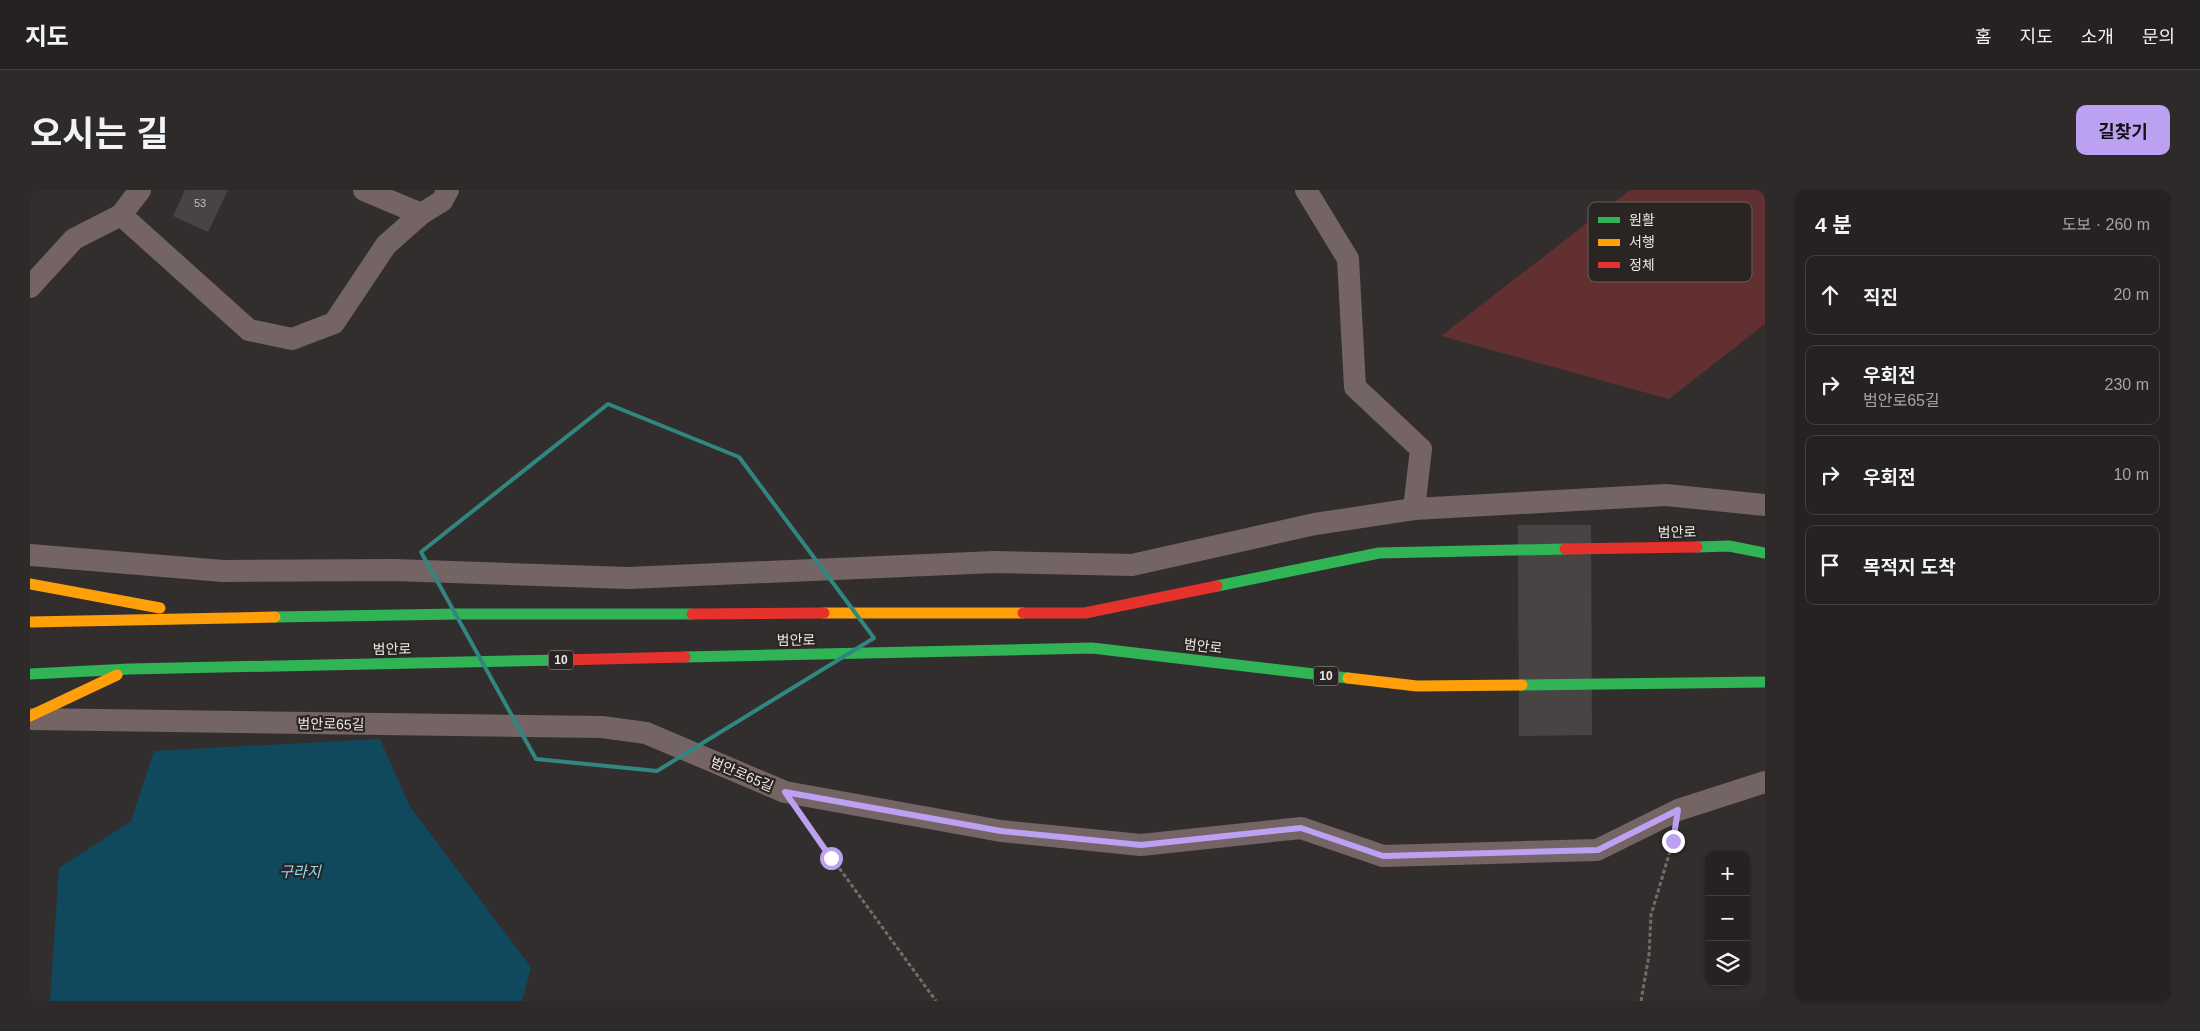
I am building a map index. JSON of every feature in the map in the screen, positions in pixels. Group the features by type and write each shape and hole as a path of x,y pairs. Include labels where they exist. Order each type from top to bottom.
{"highway":[{"name":"범안로","path":"30,622 459,614 1085,613 1379,554 1729,546 1765,553"},
{"path":"30,584 220,619"},
{"name":"범안로","path":"30,674 130,669 1092,648 1417,686 1765,682"},
{"path":"30,717 130,669"}],"street":[{"path":"30,287 74,240 121,215 140,190"},
{"path":"364,190 421,214"},
{"path":"121,215 249,330 292,339 334,323 386,245 421,214 442,201 448,190"},
{"path":"1306,190 1348,259 1355,387 1421,449 1414,509"},
{"path":"30,555 223,571 404,570 628,578 994,562 1132,565 1314,524 1414,509 1666,496 1765,505"},
{"name":"범안로65길","path":"30,717 602,727 646,733 785,792 1001,831 1141,845 1301,828 1383,856 1598,850 1678,810 1765,782"}],"path":[{"path":"785,792 936,1001"},
{"path":"1641,1001 1649,955 1651,915 1673,841 1678,810"}],"highlighted area":[{"path":"608,404 739,457 874,638 657,771 536,759 421,552"}],"shaded area":[{"path":"1630,190 1765,190 1765,324 1669,399 1441,336 1588,222 1588,282 1752,282 1752,202 1614,202"}],"water":[{"name":"구라지","path":"380,739 410,807 531,967 522,1001 50,1001 59,868 131,821 154,751"}],"building":[{"path":"185,190 228,190 208,232 173,216"},
{"path":"1518,525 1591,525 1592,735 1519,736"}],"traffic: fast":[{"path":"1697,547 1729,546 1765,553"},
{"path":"1217,586 1379,553 1565,549"},
{"path":"275,617 459,614 692,614"},
{"path":"685,657 1092,648 1348,678"},
{"path":"30,674 130,669 561,660"},
{"path":"1522,685 1765,682"}],"traffic: slow":[{"path":"30,584 160,608"},
{"path":"824,613 1023,613"},
{"path":"30,622 275,617"},
{"path":"30,716 117,675"},
{"path":"1348,678 1417,686 1522,685"}],"traffic: jam":[{"path":"1565,549 1697,547"},
{"path":"1023,613 1085,613 1217,586"},
{"path":"692,614 824,613"},
{"path":"561,660 685,657"}],"route":[{"path":"831,858 785,792 1001,831 1141,845 1301,828 1383,856 1598,850 1678,810 1673,841"}]}
